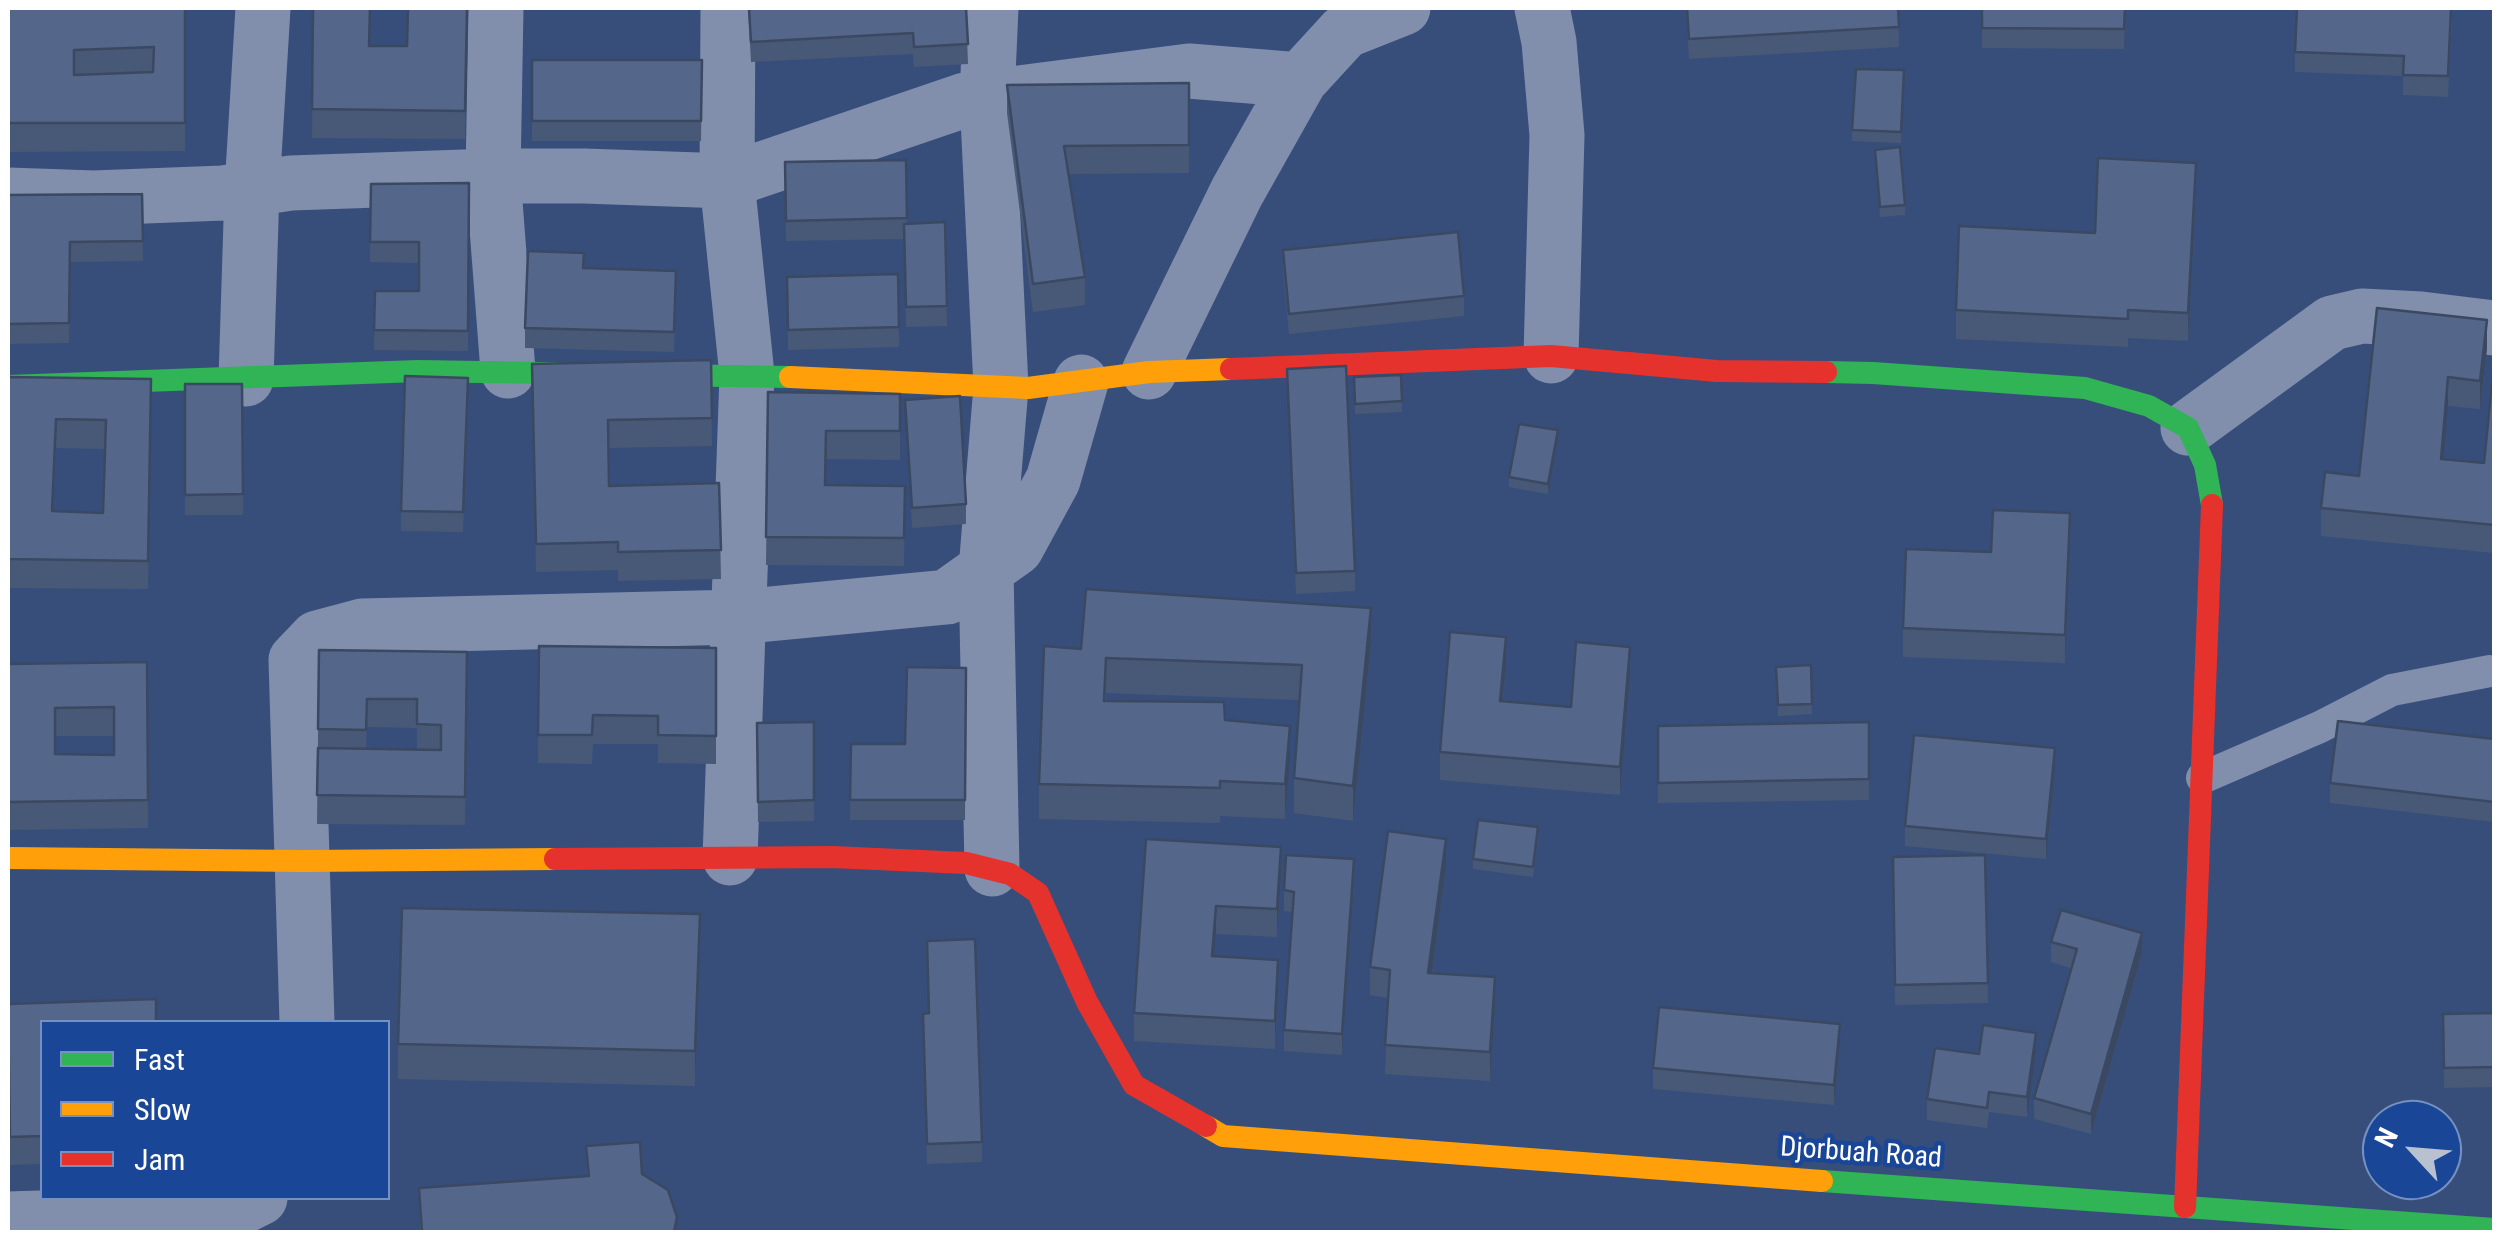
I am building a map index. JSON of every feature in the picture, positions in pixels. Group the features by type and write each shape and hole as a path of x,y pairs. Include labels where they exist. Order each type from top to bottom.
{"street":[{"path":"246,380 263,8"},
{"path":"496,8 493,176 508,372"},
{"path":"728,8 727,181 746,375 730,858"},
{"path":"8,858 302,862 832,857 966,864 992,869 986,570 1001,387 987,98 991,8"},
{"path":"1149,372 1237,192 1300,80 1344,32 1403,8"},
{"path":"1542,8 1557,135 1551,356"},
{"path":"8,195 94,198 223,193 291,183 493,176 727,181 965,100 1189,71 1300,80"},
{"path":"2188,428 2332,323 2362,316 2494,328"},
{"path":"8,386 418,371 746,375 1028,388 1149,372 1551,356 1717,371 1873,373 2085,388 2149,406 2188,428 2205,465 2213,512 2184,1207"},
{"path":"307,1020 296,660 317,638 362,626 738,618 946,597 1016,548 1053,480 1081,382"},
{"name":"Djorbuah Road","path":"992,869 1010,874 1038,893 1087,1002 1134,1085 1223,1136 2494,1228"},
{"path":"8,1218 232,1212 256,1200"}],"lane":[{"path":"2202,778 2320,727 2392,690 2490,670"}],"building":[{"path":"8,8 185,8 185,123 8,123","holes":["154,47 153,72 74,75 74,50"]},
{"path":"313,8 370,8 369,46 407,46 408,8 467,8 465,111 312,109"},
{"path":"749,8 966,8 968,44 914,47 913,33 751,42"},
{"path":"1687,8 1898,8 1899,27 1689,39"},
{"path":"1982,8 2125,8 2124,29 1982,28"},
{"path":"2297,8 2451,8 2448,76 2403,75 2404,56 2295,52"},
{"path":"532,60 702,60 701,121 532,121"},
{"path":"1856,69 1904,70 1901,132 1852,130"},
{"path":"1189,83 1189,145 1064,146 1085,277 1033,284 1007,85"},
{"path":"1900,147 1905,205 1880,207 1875,150"},
{"path":"2098,158 2196,163 2188,313 2128,310 2128,319 1956,310 1959,226 2095,233"},
{"path":"906,160 907,218 786,221 785,162"},
{"path":"469,183 468,331 374,330 375,291 419,291 419,242 370,242 371,184"},
{"path":"142,194 143,241 70,242 69,323 8,324 8,195"},
{"path":"945,222 947,306 906,307 904,224"},
{"path":"1458,232 1464,296 1289,314 1283,250"},
{"path":"528,251 584,253 583,268 676,271 674,332 525,328"},
{"path":"898,274 899,327 788,330 787,277"},
{"path":"2377,308 2487,320 2480,381 2448,377 2441,459 2484,463 2494,363 2494,525 2321,508 2325,472 2359,476"},
{"path":"711,360 712,418 608,420 609,486 719,483 721,550 618,552 618,542 536,544 532,364"},
{"path":"1346,366 1355,571 1296,573 1287,369"},
{"path":"1401,375 1402,401 1355,404 1354,377"},
{"path":"405,376 468,378 463,512 401,511"},
{"path":"8,377 151,379 148,561 8,559","holes":["56,419 106,420 103,513 52,511"]},
{"path":"185,384 242,384 243,494 185,495"},
{"path":"768,392 900,394 900,431 826,431 825,485 905,486 904,538 766,537"},
{"path":"960,396 966,504 912,508 905,400"},
{"path":"1519,424 1558,430 1548,484 1509,477"},
{"path":"1993,510 2070,513 2065,635 1903,628 1906,549 1991,552"},
{"path":"1086,589 1371,608 1353,786 1294,778 1302,665 1106,658 1104,701 1224,702 1225,720 1290,726 1285,784 1220,781 1220,788 1039,784 1044,646 1081,649"},
{"path":"1450,632 1506,637 1500,701 1571,707 1576,642 1630,647 1620,767 1440,752"},
{"path":"539,646 716,648 716,736 658,735 658,716 593,715 592,735 538,735"},
{"path":"319,650 467,652 465,797 317,795 318,748 441,750 441,725 417,724 417,699 367,699 366,730 318,729"},
{"path":"147,662 148,800 8,802 8,664","holes":["114,707 114,755 55,754 55,708"]},
{"path":"1811,665 1812,704 1778,705 1776,667"},
{"path":"907,667 966,668 965,800 850,800 851,744 905,744"},
{"path":"2338,721 2494,739 2494,802 2330,783"},
{"path":"814,722 814,800 758,802 757,723"},
{"path":"1869,722 1869,779 1658,783 1658,726"},
{"path":"1914,735 2055,748 2046,839 1905,826"},
{"path":"1478,820 1538,827 1533,867 1473,859"},
{"path":"1388,831 1446,839 1428,973 1495,977 1490,1052 1385,1045 1390,970 1370,967"},
{"path":"1146,839 1281,847 1277,909 1216,906 1212,956 1278,960 1275,1021 1134,1013"},
{"path":"1286,855 1354,859 1342,1034 1284,1030 1294,892 1284,890"},
{"path":"1985,855 1988,983 1895,985 1893,857"},
{"path":"402,908 700,914 695,1051 398,1044"},
{"path":"2061,910 2142,933 2091,1114 2034,1098 2077,949 2051,942"},
{"path":"975,939 982,1142 927,1144 923,1014 929,1013 927,941"},
{"path":"156,999 156,1020 40,1020 40,1136 10,1137 8,1004"},
{"path":"1659,1007 1840,1024 1834,1085 1653,1068"},
{"path":"2494,1013 2494,1067 2444,1068 2443,1014"},
{"path":"1983,1025 2036,1033 2027,1097 1989,1092 1987,1108 1927,1099 1935,1048 1979,1054"},
{"path":"640,1142 642,1174 668,1190 677,1217 674,1232 422,1232 419,1188 589,1176 586,1146"}],"traffic: fast":[{"path":"8,386 418,371 790,377"},
{"path":"1826,372 2085,388 2149,406 2188,428 2205,465 2212,505"},
{"path":"1822,1181 2494,1229"}],"traffic: slow":[{"path":"790,377 1028,388 1149,372 1231,369"},
{"path":"8,858 555,859"},
{"path":"1206,1126 1223,1136 1822,1181"}],"traffic: jam":[{"path":"1231,369 1551,356 1717,371 1826,372"},
{"path":"2185,1207 2212,505"},
{"path":"555,859 832,857 966,863 1010,874 1038,893 1087,1002 1134,1085 1206,1126"}]}
